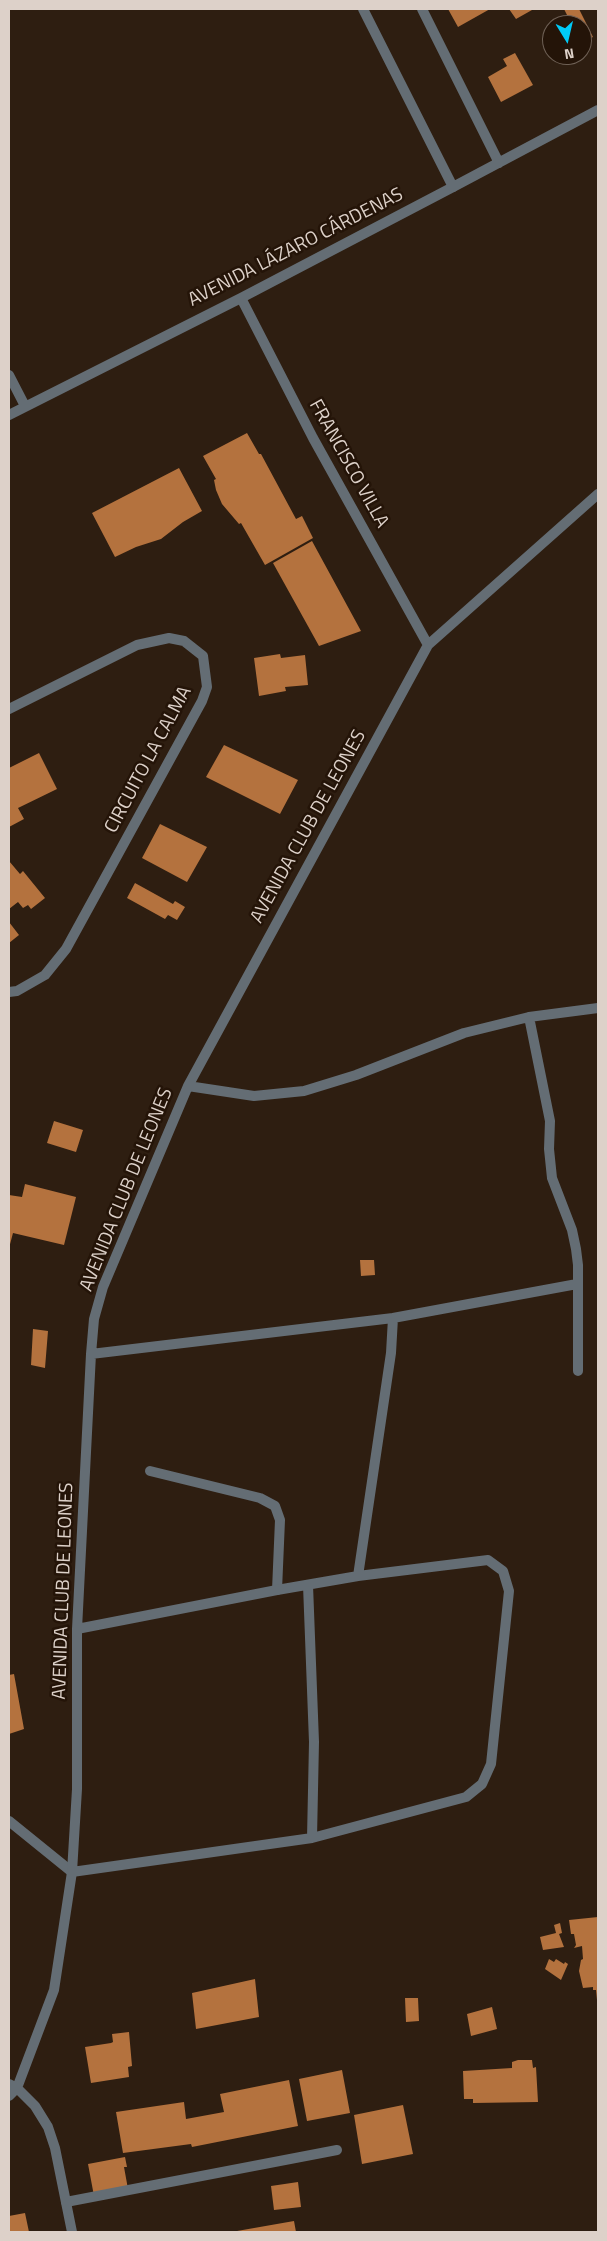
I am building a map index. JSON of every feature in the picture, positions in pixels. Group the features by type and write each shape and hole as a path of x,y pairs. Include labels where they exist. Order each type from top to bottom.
{"street":[{"path":"363,9 453,187"},
{"path":"422,9 499,163"},
{"name":"AVENIDA LÁZARO CÁRDENAS","path":"9,415 241,298 598,110"},
{"name":"FRANCISCO VILLA","path":"241,298 313,438 428,645"},
{"path":"9,375 25,406"},
{"name":"AVENIDA CLUB DE LEONES","path":"9,2096 54,1990 72,1872 77,1789 77,1629 91,1354 94,1319 103,1287 188,1086 428,645 598,494"},
{"name":"CIRCUITO LA CALMA","path":"9,709 137,644 169,638 184,641 204,656 207,687 202,701 66,949 45,974 17,991 9,992"},
{"path":"188,1086 254,1096 304,1091 356,1075 464,1033 529,1017 598,1008"},
{"path":"529,1017 550,1120 549,1150 552,1178 572,1230 576,1249 578,1265 578,1371"},
{"path":"91,1354 393,1318 577,1284"},
{"path":"358,1576 391,1352 393,1318"},
{"path":"150,1471 260,1498 275,1506 280,1520 277,1590"},
{"path":"9,1821 72,1872 312,1838 466,1797 482,1784 491,1764 509,1591 503,1571 488,1560 358,1576 77,1629"},
{"path":"308,1585 314,1742 312,1838"},
{"path":"13,2086 35,2106 48,2127 55,2148 72,2232"},
{"path":"66,2202 337,2150"}],"building":[{"path":"448,9 490,9 458,27"},
{"path":"509,9 531,9 532,10 516,19"},
{"path":"564,9 579,9 582,15 567,15"},
{"path":"515,53 533,85 501,102 488,77 507,66 503,59"},
{"path":"247,433 259,454 261,454 296,519 302,516 313,538 265,565 241,523 239,524 222,504 216,490 214,480 216,479 203,456"},
{"path":"179,468 202,511 183,522 161,539 136,547 115,557 92,513"},
{"path":"312,541 361,631 319,646 273,563"},
{"path":"280,654 281,658 305,655 308,685 285,687 286,691 259,696 254,658"},
{"path":"224,745 298,780 280,814 206,777"},
{"path":"39,753 57,789 18,808 24,819 9,827 9,768"},
{"path":"160,824 207,847 187,882 142,858"},
{"path":"9,861 20,874 23,871 45,898 31,909 28,905 23,908 18,902 9,909"},
{"path":"135,883 173,904 175,901 185,907 177,920 168,915 165,919 127,898"},
{"path":"9,922 19,935 9,943"},
{"path":"54,1121 83,1130 76,1152 47,1143"},
{"path":"25,1184 76,1197 64,1245 13,1233 9,1248 9,1195 22,1197"},
{"path":"360,1260 374,1260 375,1275 361,1276"},
{"path":"33,1329 48,1331 45,1368 31,1365"},
{"path":"14,1674 24,1729 9,1734 9,1675"},
{"path":"598,1917 597,2000 596,1990 593,1990 593,1987 583,1988 579,1971 581,1960 583,1959 582,1946 574,1948 576,1945 574,1934 571,1934 569,1920"},
{"path":"560,1923 562,1933 559,1934 564,1947 543,1950 540,1937 556,1933 554,1925"},
{"path":"549,1959 554,1962 556,1959 564,1964 565,1962 568,1964 561,1980 545,1969"},
{"path":"255,1979 259,2017 196,2029 192,1993"},
{"path":"405,1998 418,1998 419,2021 406,2022"},
{"path":"492,2007 497,2029 471,2036 467,2014"},
{"path":"129,2032 132,2066 128,2067 129,2077 91,2083 85,2047 111,2043 113,2042 112,2034"},
{"path":"532,2060 533,2068 536,2067 538,2102 473,2103 473,2099 464,2099 463,2071 512,2068 512,2062"},
{"path":"342,2070 350,2113 307,2121 299,2079"},
{"path":"289,2080 298,2126 192,2147 191,2144 123,2153 116,2112 184,2102 186,2119 224,2112 220,2094"},
{"path":"403,2105 413,2154 362,2164 354,2115"},
{"path":"125,2157 127,2167 124,2167 128,2189 94,2196 88,2164"},
{"path":"298,2182 301,2207 274,2210 271,2186"},
{"path":"25,2213 29,2232 9,2232 9,2216"},
{"path":"294,2221 296,2232 237,2232 237,2231"}]}
